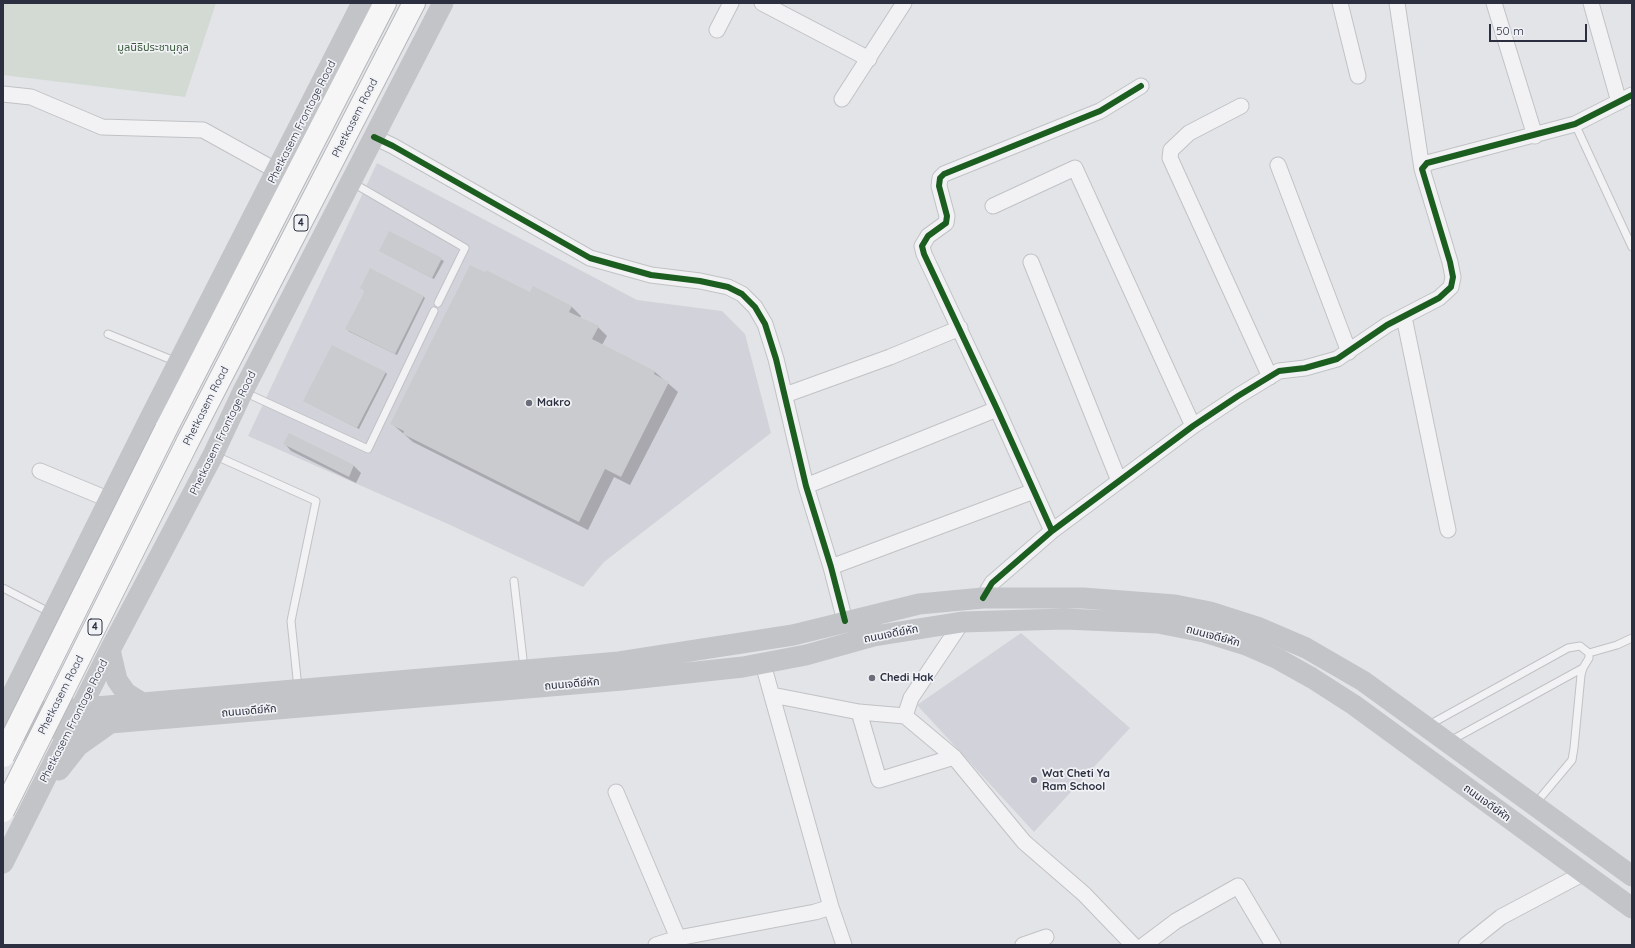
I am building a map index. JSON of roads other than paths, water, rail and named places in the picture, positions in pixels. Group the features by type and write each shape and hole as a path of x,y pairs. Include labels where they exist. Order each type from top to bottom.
{"highway":[{"name":"4","path":"3,756 166,429 385,3"},
{"name":"Phetkasem Road","path":"3,811 187,443 414,3"}],"main road":[{"name":"Phetkasem Frontage Road","path":"3,714 52,614 362,3"},
{"name":"Phetkasem Frontage Road","path":"3,863 75,717 213,455 243,391 443,3"},
{"name":"ถนนเจดีย์หัก","path":"75,717 142,703 619,662 730,646 793,635 919,604 983,598 1083,598 1175,605 1210,612 1257,627 1306,648 1363,681 1632,876"},
{"name":"ถนนเจดีย์หัก","path":"75,717 111,723 622,680 763,664 806,655 874,636 962,622 1064,619 1158,623 1204,632 1246,645 1285,663 1348,702 1632,908"},
{"path":"110,650 117,680 126,693 142,703"},
{"path":"3,683 13,667 33,654"},
{"path":"3,714 75,717"},
{"path":"3,732 75,717"},
{"path":"40,786 65,765 78,746 111,723"}],"street":[{"path":"717,30 731,3"},
{"path":"762,3 869,59"},
{"path":"842,99 904,3"},
{"path":"1340,3 1358,76"},
{"path":"983,598 992,583 1052,531 1194,426 1238,396 1279,372 1328,362 1349,352 1370,336 1439,298 1451,287 1454,277 1422,169 1397,3"},
{"path":"1494,3 1535,136"},
{"path":"1422,169 1427,163 1436,160 1535,136 1575,124 1625,98 1591,3"},
{"path":"1052,531 960,328 924,254 922,246 928,236 946,223 947,216 939,186 940,178 944,174 1100,111 1141,86"},
{"path":"3,94 31,97 102,127 203,130 277,171"},
{"path":"1241,106 1189,133 1172,150 1170,158 1270,377"},
{"path":"374,137 590,258 651,275 700,281 728,287 742,294 755,306 765,324 785,395 806,486 831,566 845,621"},
{"path":"1278,165 1349,352"},
{"path":"993,206 1075,168 1194,426"},
{"path":"1031,262 1119,481"},
{"path":"1404,317 1448,530"},
{"path":"785,395 890,357 960,328"},
{"path":"806,486 997,409"},
{"path":"40,471 110,500"},
{"path":"831,566 1034,491"},
{"path":"905,716 911,698 962,622"},
{"path":"763,664 831,907 844,945"},
{"path":"772,695 859,712 905,716 954,757 1024,842 1084,894 1134,945"},
{"path":"859,712 879,780 954,757"},
{"path":"616,792 678,938"},
{"path":"1466,945 1501,917 1584,873"},
{"path":"1144,945 1176,921 1238,886 1273,945"},
{"path":"656,945 678,938 816,912 831,907"},
{"path":"1023,945 1046,937"}],"lane":[{"path":"1575,124 1632,247"},
{"path":"351,182 465,248 438,303"},
{"path":"243,391 368,449 434,311"},
{"path":"108,334 179,363"},
{"path":"213,455 316,501 291,621 298,690"},
{"path":"514,581 524,670"},
{"path":"3,588 52,614"},
{"path":"1589,653 1617,645 1632,638"},
{"path":"1427,726 1568,648 1580,646 1589,653"},
{"path":"1535,805 1572,760 1580,676 1589,658 1589,653"},
{"path":"1448,742 1583,668"}],"place":[{"name":"Makro","path":"529,403"},
{"name":"Chedi Hak","path":"872,678"},
{"name":"Wat Cheti Ya Ram School","path":"1034,780"}],"park label":[{"name":"มูลนิธิประชานุกูล","path":"153,48"}]}
